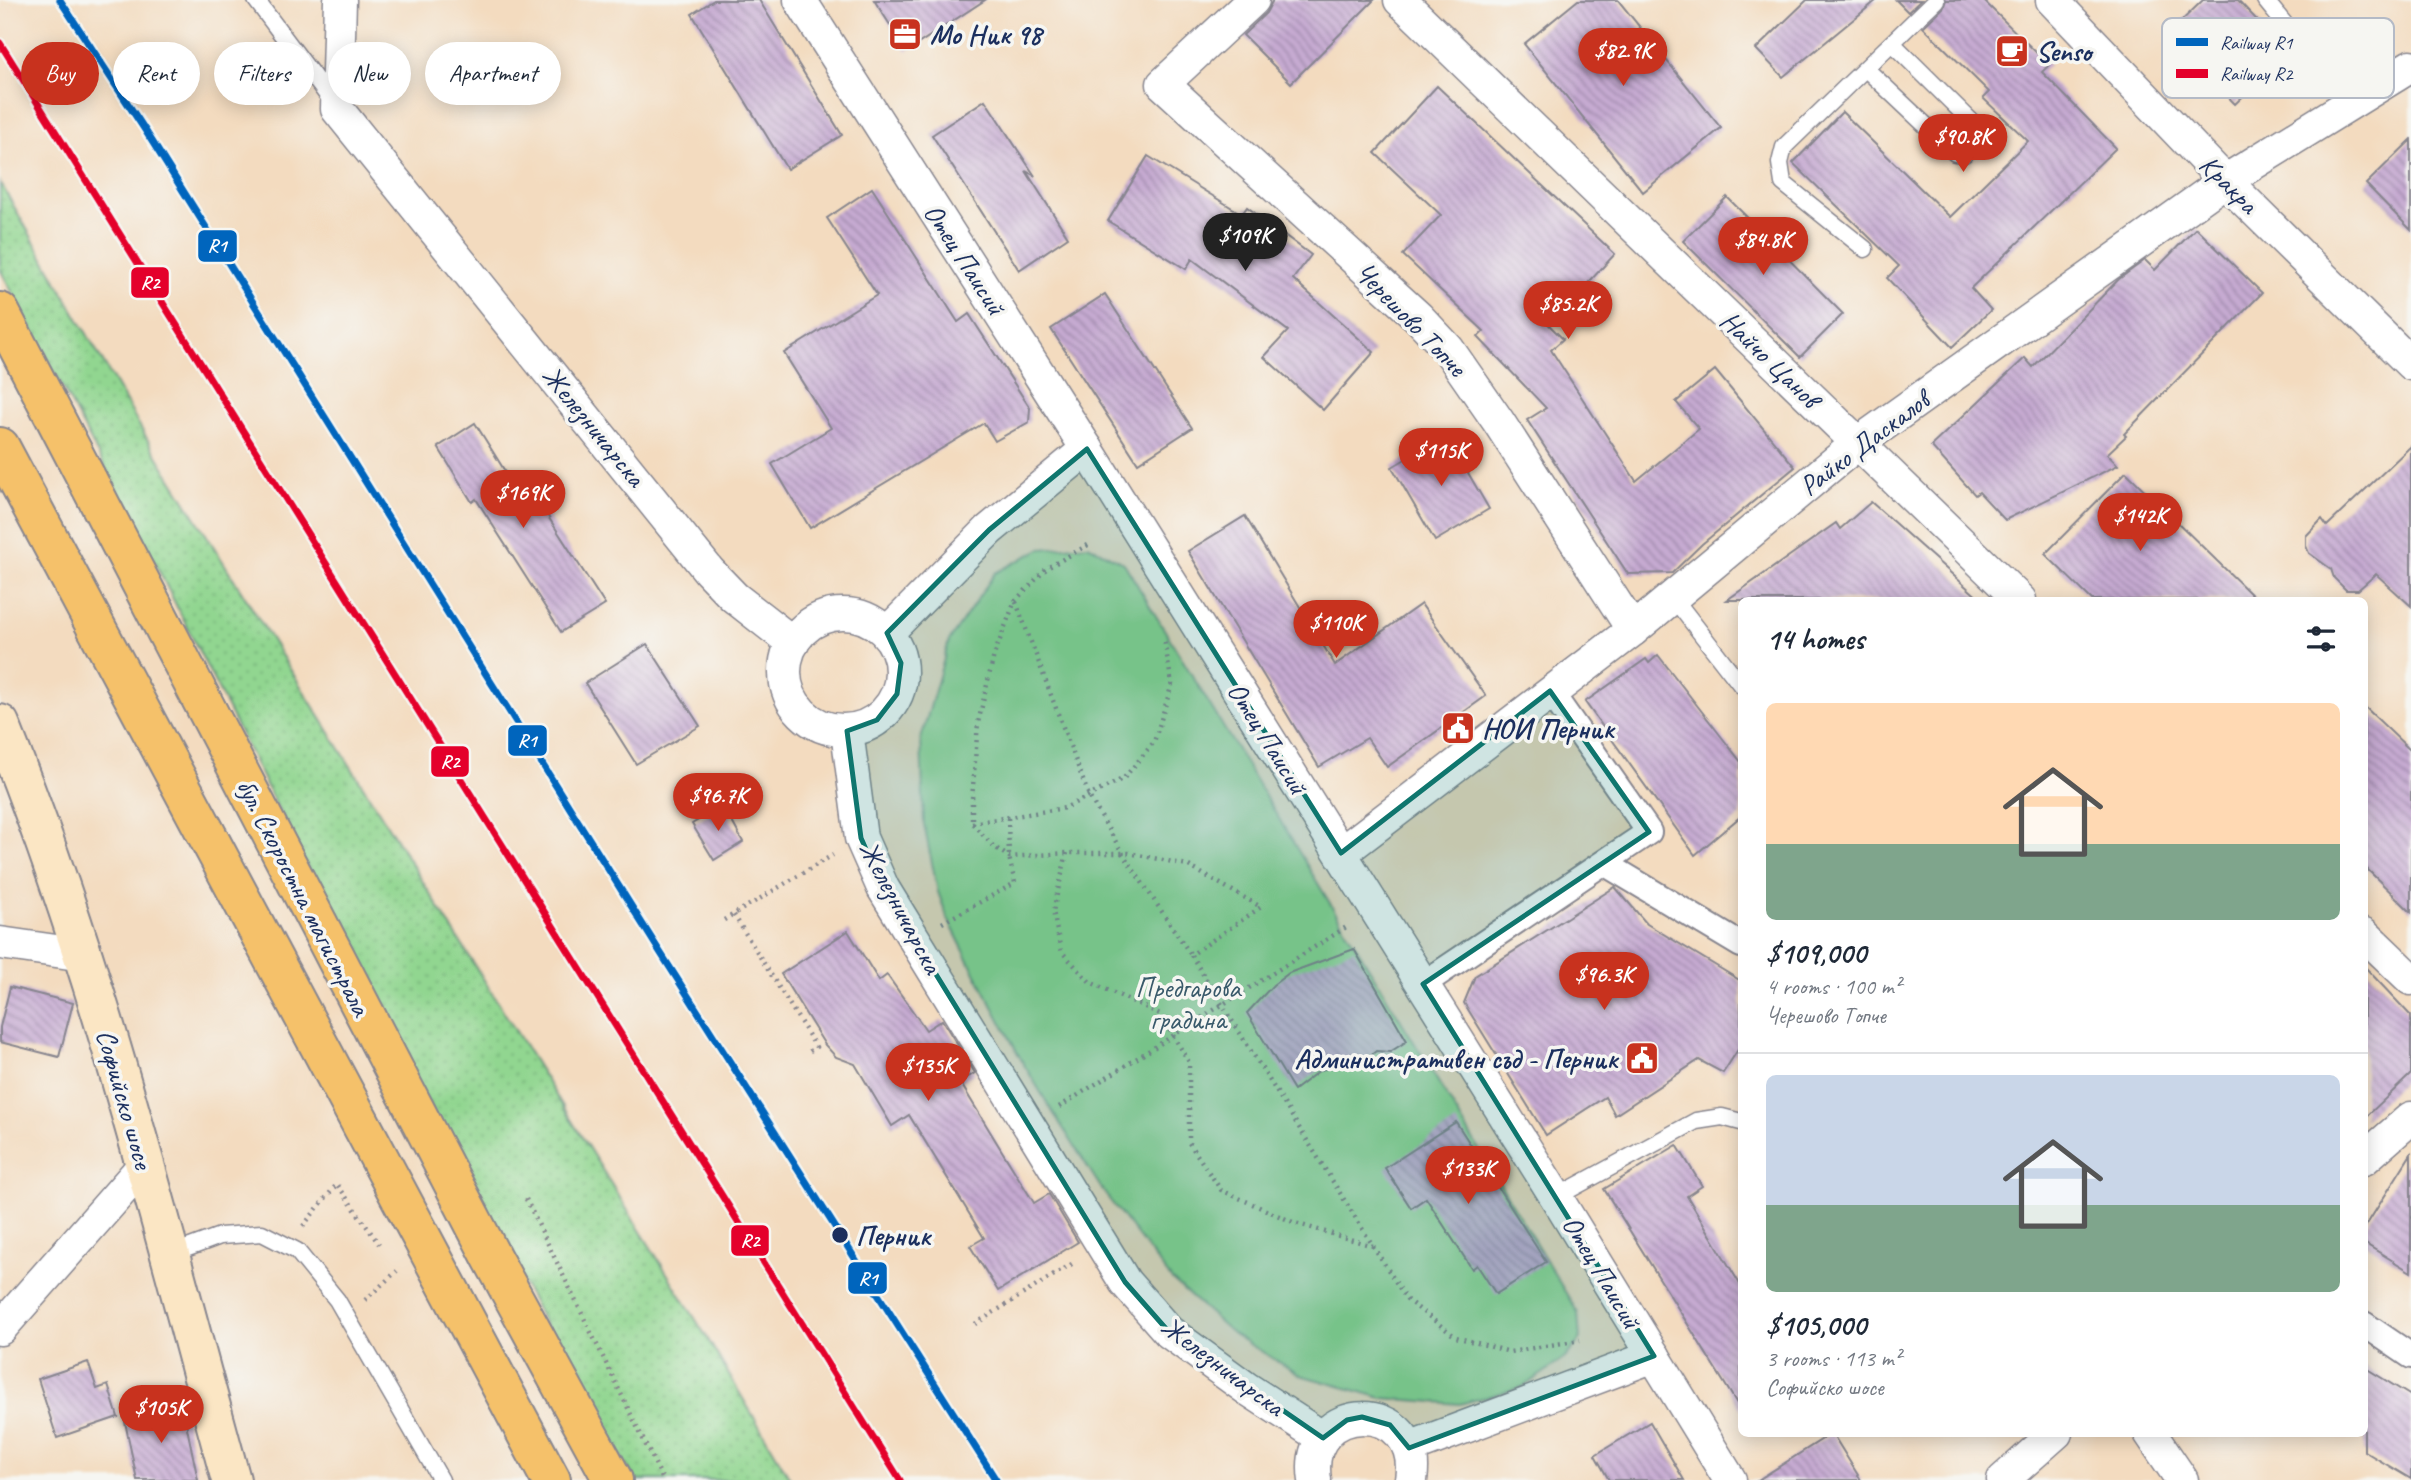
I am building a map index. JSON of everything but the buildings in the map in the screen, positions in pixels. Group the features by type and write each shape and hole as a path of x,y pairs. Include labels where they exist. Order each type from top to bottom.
{"highway":[{"name":"бул. Скоростна магистрала","path":"0,312 485,1245 613,1480"},
{"name":"бул. Скоростна магистрала","path":"0,447 551,1480"}],"main road":[{"name":"Софийско шосе","path":"0,724 23,780 84,955 231,1480"}],"street":[{"path":"337,109 340,0"},
{"name":"Отец Паисий","path":"800,0 1087,449 1556,1197 1730,1480"},
{"name":"Черешово Топче","path":"1253,0 1163,84 1418,317 1448,349 1498,421 1633,630"},
{"name":"Найчо Цанов","path":"1400,0 2017,597"},
{"name":"Кракра","path":"2052,0 2225,181 2411,364"},
{"name":"Райко Даскалов","path":"2394,77 2411,66"},
{"name":"Райко Даскалов","path":"1340,853 1633,630 1858,443 2225,181 2360,98"},
{"name":"Железничарска","path":"337,109 709,571 734,597 793,643"},
{"path":"887,634 989,530 1087,449"},
{"path":"837,614 864,618 887,634 896,647 901,663 901,679 889,709 877,720 847,731 816,724 804,715 787,688 785,673 787,658 801,632 812,623 837,614"},
{"path":"1423,985 1649,832 1550,691"},
{"name":"Железничарска","path":"847,731 861,838 883,888 1125,1282 1170,1332 1246,1388 1323,1438"},
{"path":"1604,863 1738,943"},
{"path":"2368,938 2411,979"},
{"path":"0,943 84,955"},
{"path":"2368,1156 2411,1118"},
{"path":"0,1329 144,1165"},
{"path":"2368,1327 2411,1356"},
{"path":"1409,1448 1654,1356"},
{"path":"1315,1480 1313,1467 1323,1438 1334,1427 1347,1420 1362,1417 1390,1425 1401,1434 1413,1463 1411,1480"},
{"path":"2003,1480 2051,1437"},
{"path":"2153,1437 2182,1480"}],"lane":[{"name":"Железничарска","path":"256,0 337,109"},
{"path":"1865,249 1783,183 1780,163 1784,147 1936,0"},
{"path":"2265,0 2280,18"},
{"path":"1866,69 1955,153 1964,154 1975,146 1980,131 1892,43"},
{"path":"2345,98 2350,104"},
{"path":"1672,596 1738,681"},
{"path":"1556,1197 1696,1121 1722,1117 1738,1121"},
{"path":"169,1255 220,1236 262,1233 297,1251 337,1300 441,1480"}],"path":[{"path":"1088,545 1047,568 1015,601 994,655 978,723 972,823 993,846 1009,857 1123,853 1187,865 1261,907 1191,955"},
{"path":"1015,601 1089,796 1407,1300 1456,1338 1510,1352 1580,1340"},
{"path":"972,823 1065,808 1124,778 1154,742 1172,684 1163,635"},
{"path":"914,939 1015,883 1009,857 1008,817"},
{"path":"724,920 861,838"},
{"path":"1067,853 1052,911 1061,951 1090,982 1160,1014 1189,1062 1189,1143 1221,1190 1295,1223 1373,1246"},
{"path":"1028,1126 1376,909"},
{"path":"734,915 816,1047 807,1053"},
{"path":"288,1246 337,1184 371,1233"},
{"path":"546,1233 526,1199 663,1480"},
{"path":"975,1324 1102,1245"},
{"path":"347,1317 398,1270"}],"highlighted area":[{"path":"1087,449 1341,853 1550,691 1649,832 1423,984 1654,1356 1409,1448 1390,1425 1362,1417 1347,1420 1323,1438 1169,1332 1125,1282 883,888 861,838 847,731 877,720 897,694 901,663 887,633 989,530"}],"green space":[{"path":"0,182 154,451 706,1336 791,1480 635,1480 552,1338 379,1011 150,553 0,269"},
{"name":"Предгарова градина","path":"1088,545 1124,563 1578,1313 1580,1340 1565,1358 1523,1387 1460,1404 1382,1398 1300,1375 1233,1334 1172,1280 1105,1194 1023,1063 970,963 938,892 924,825 921,739 949,641 995,573 1040,549"}],"rail line":[{"name":"R1","path":"60,0 145,130 655,944 996,1480"},
{"name":"R2","path":"0,43 900,1480"}],"place":[{"name":"Мо Ник 98","path":"905,34"},
{"name":"Senso","path":"2012,51"},
{"name":"НОИ Перник","path":"1458,728"},
{"name":"Административен съд - Перник","path":"1642,1058"},
{"name":"Перник","path":"840,1235"}]}
